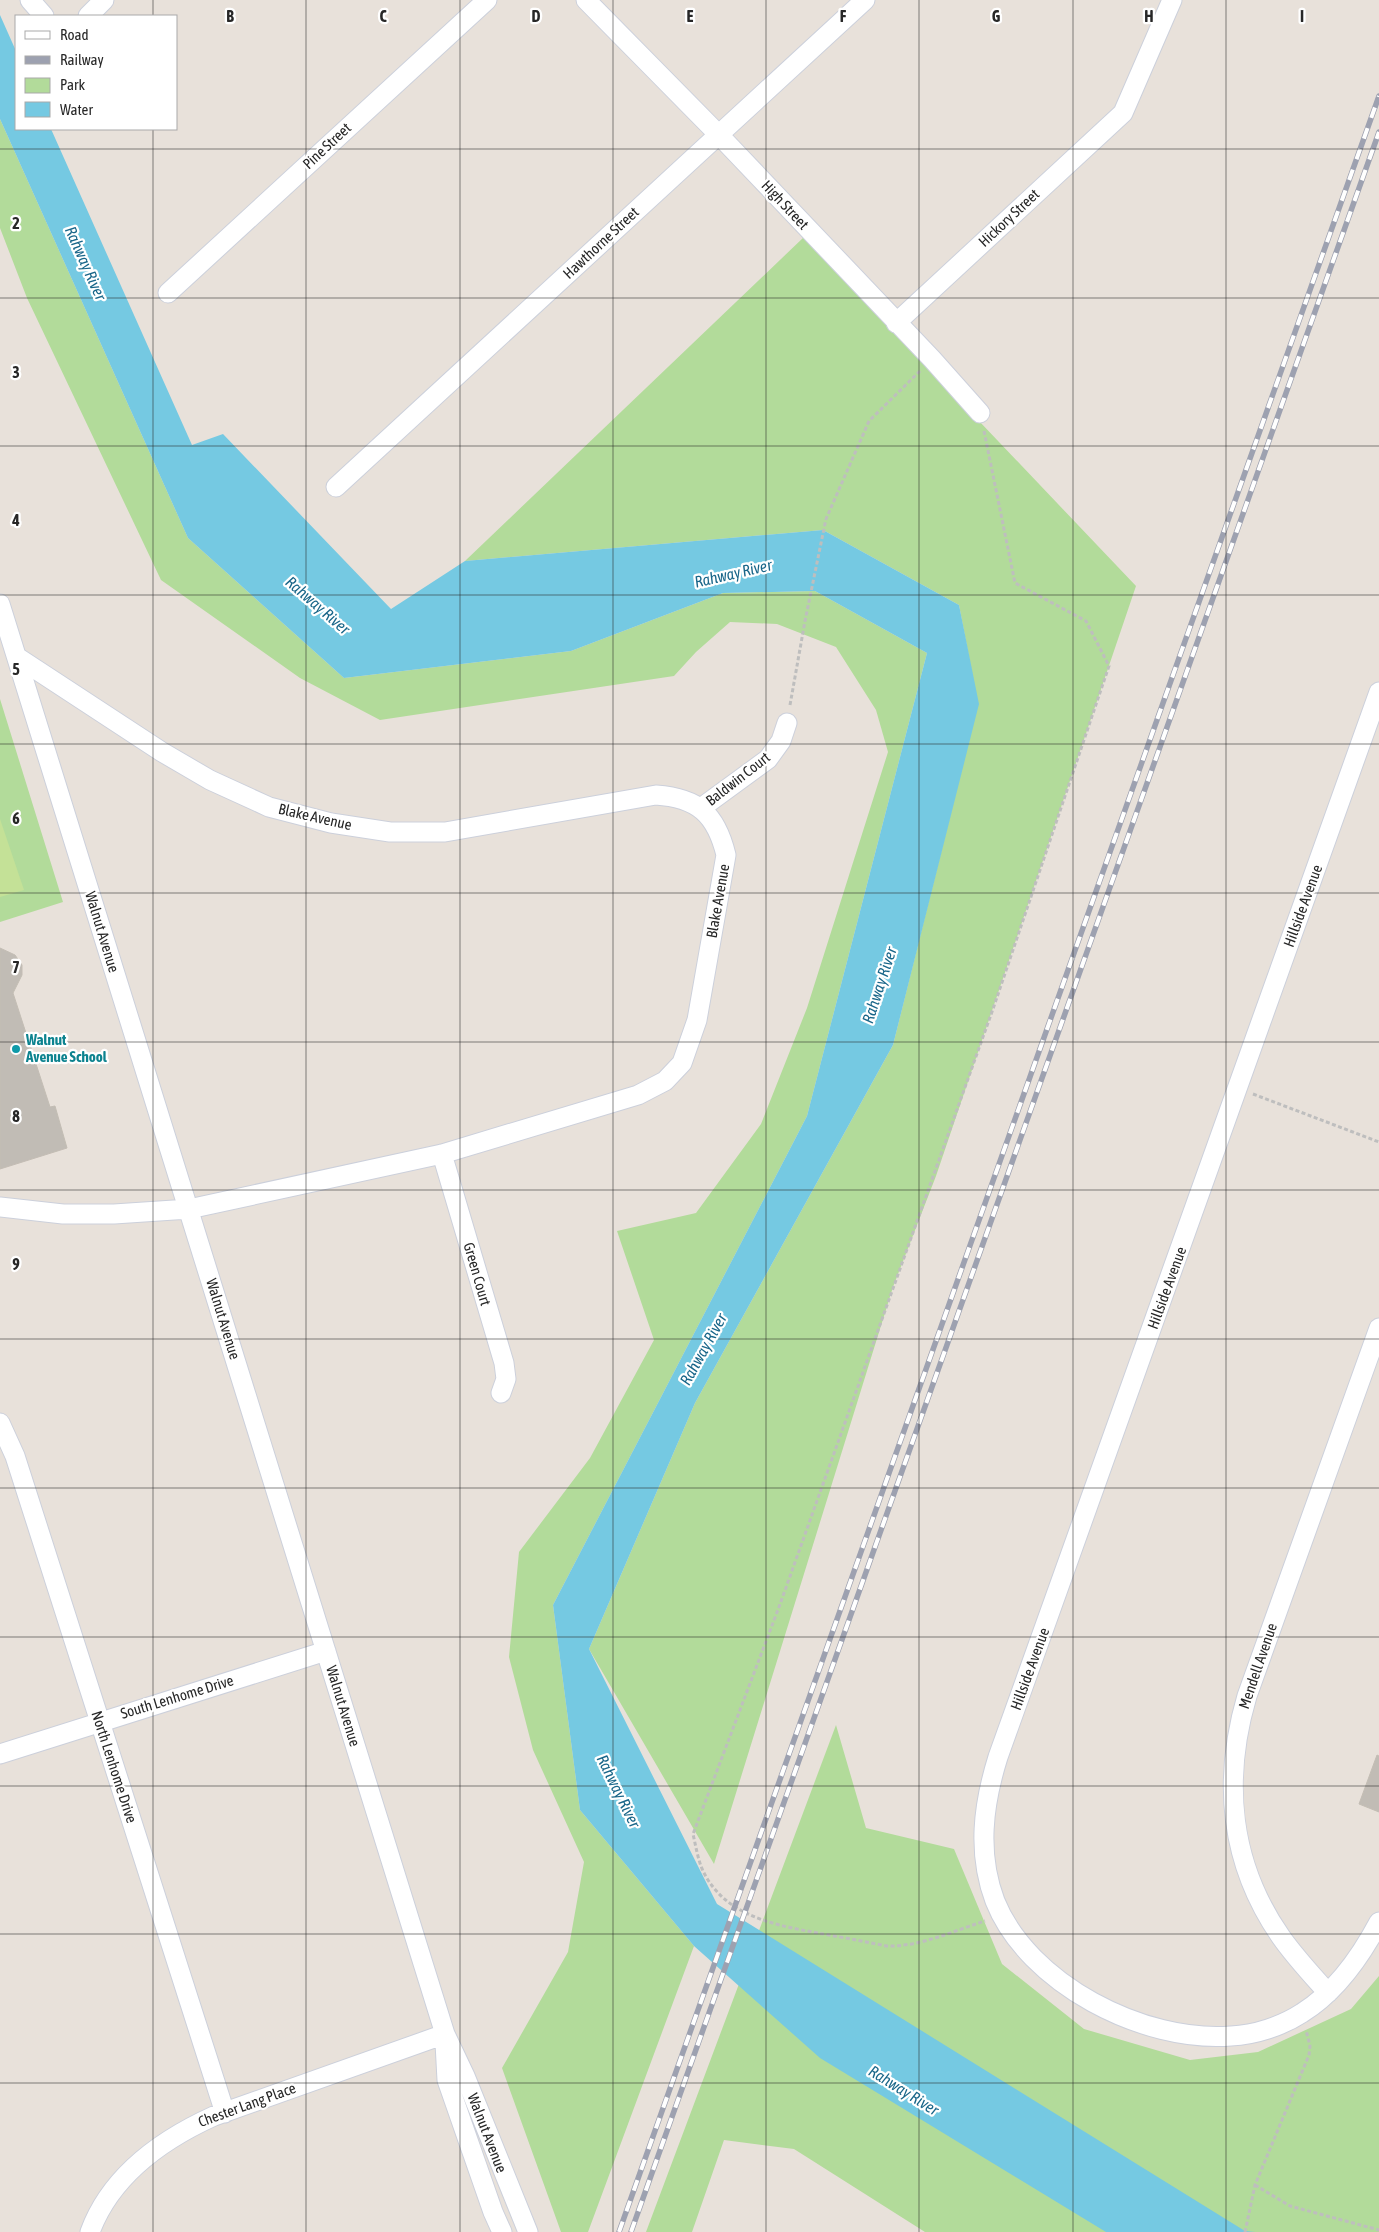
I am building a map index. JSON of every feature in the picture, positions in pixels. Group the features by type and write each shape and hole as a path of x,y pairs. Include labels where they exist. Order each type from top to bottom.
{"street":[{"path":"30,0 43,15"},
{"path":"89,15 104,0"},
{"name":"Pine Street","path":"168,293 487,0"},
{"name":"High Street","path":"586,0 719,135 980,413"},
{"name":"Hawthorne Street","path":"336,487 865,0"},
{"name":"Hickory Street","path":"896,323 1123,113 1172,0"},
{"name":"Walnut Avenue","path":"0,604 445,2034 528,2232"},
{"name":"Blake Avenue","path":"0,1207 63,1214 114,1214 188,1208 442,1154 638,1095 664,1082 682,1063 697,1020 726,855 722,835 715,823 701,808 677,796 656,795 445,832 390,832 332,823 269,807 210,780 162,752 16,657"},
{"name":"Hillside Avenue","path":"1379,692 992,1776 985,1810 984,1844 991,1889 1002,1915 1036,1959 1067,1987 1104,2008 1146,2024 1191,2034 1231,2036 1266,2029 1302,2013 1328,1993 1353,1964 1379,1922"},
{"name":"Baldwin Court","path":"701,808 768,759 781,741 787,723"},
{"name":"Green Court","path":"442,1154 504,1364 506,1379 501,1393"},
{"name":"Mendell Avenue","path":"1328,1993 1281,1938 1251,1884 1236,1827 1232,1791 1233,1759 1238,1727 1247,1696 1379,1328"},
{"name":"North Lenhome Drive","path":"0,1422 15,1456 225,2112"},
{"name":"South Lenhome Drive","path":"0,1754 326,1651"},
{"name":"Walnut Avenue","path":"445,2034 447,2080 493,2212 502,2232"},
{"name":"Chester Lang Place","path":"90,2232 115,2187 146,2155 183,2130 225,2112 445,2034"}],"path":[{"path":"787,723 826,519 869,421 932,360"},
{"path":"980,413 1015,583 1086,621 1109,666 986,1028 779,1607 693,1834 698,1859 704,1873 720,1894 740,1910 772,1924 886,1946 899,1946 914,1944 1002,1915"},
{"path":"1238,1089 1379,1142"},
{"path":"1245,2232 1255,2185 1309,2055 1310,2046 1302,2013"},
{"path":"1255,2185 1290,2206 1379,2230"}],"green space":[{"path":"0,119 188,538 344,678 571,651 723,593 815,591 927,653 807,1116 553,1605 580,1810 694,1946 588,2232 561,2232 502,2068 568,1952 584,1862 533,1750 509,1657 519,1552 590,1458 654,1340 617,1231 696,1213 761,1124 807,1008 888,752 876,710 836,647 777,624 730,622 696,652 674,676 380,720 300,678 161,580 27,298 0,228"},
{"path":"804,237 1136,586 936,1176 893,1287 714,1864 589,1649 695,1403 893,1045 978,704 959,605 823,530 465,561"},
{"path":"0,699 63,902 0,922"},
{"path":"0,819 24,890 0,897"},
{"path":"836,1725 866,1828 954,1849 1002,1964 1084,2029 1190,2060 1258,2052 1351,2009 1379,1976 1379,2232 925,2232 794,2149 724,2140 692,2232 646,2232"}],"water":[{"name":"Rahway River","path":"0,15 15,49 15,130 51,130 192,445 223,434 391,609 465,561 823,530 959,605 979,704 893,1045 695,1403 589,1649 717,1904 1245,2231 1255,2232 1106,2232 820,2058 694,1946 580,1810 553,1605 807,1116 927,653 815,591 723,593 571,651 344,678 188,538 0,119"}],"building":[{"name":"Walnut Avenue School","path":"0,948 15,955 22,965 22,975 13,993 50,1107 55,1106 67,1148 0,1169"},
{"path":"1377,1755 1379,1756 1379,1812 1359,1804"}],"railway":[{"path":"619,2232 1379,96"},
{"path":"631,2232 1379,132"}],"place":[{"name":"Walnut Avenue School","path":"16,1049"}]}
